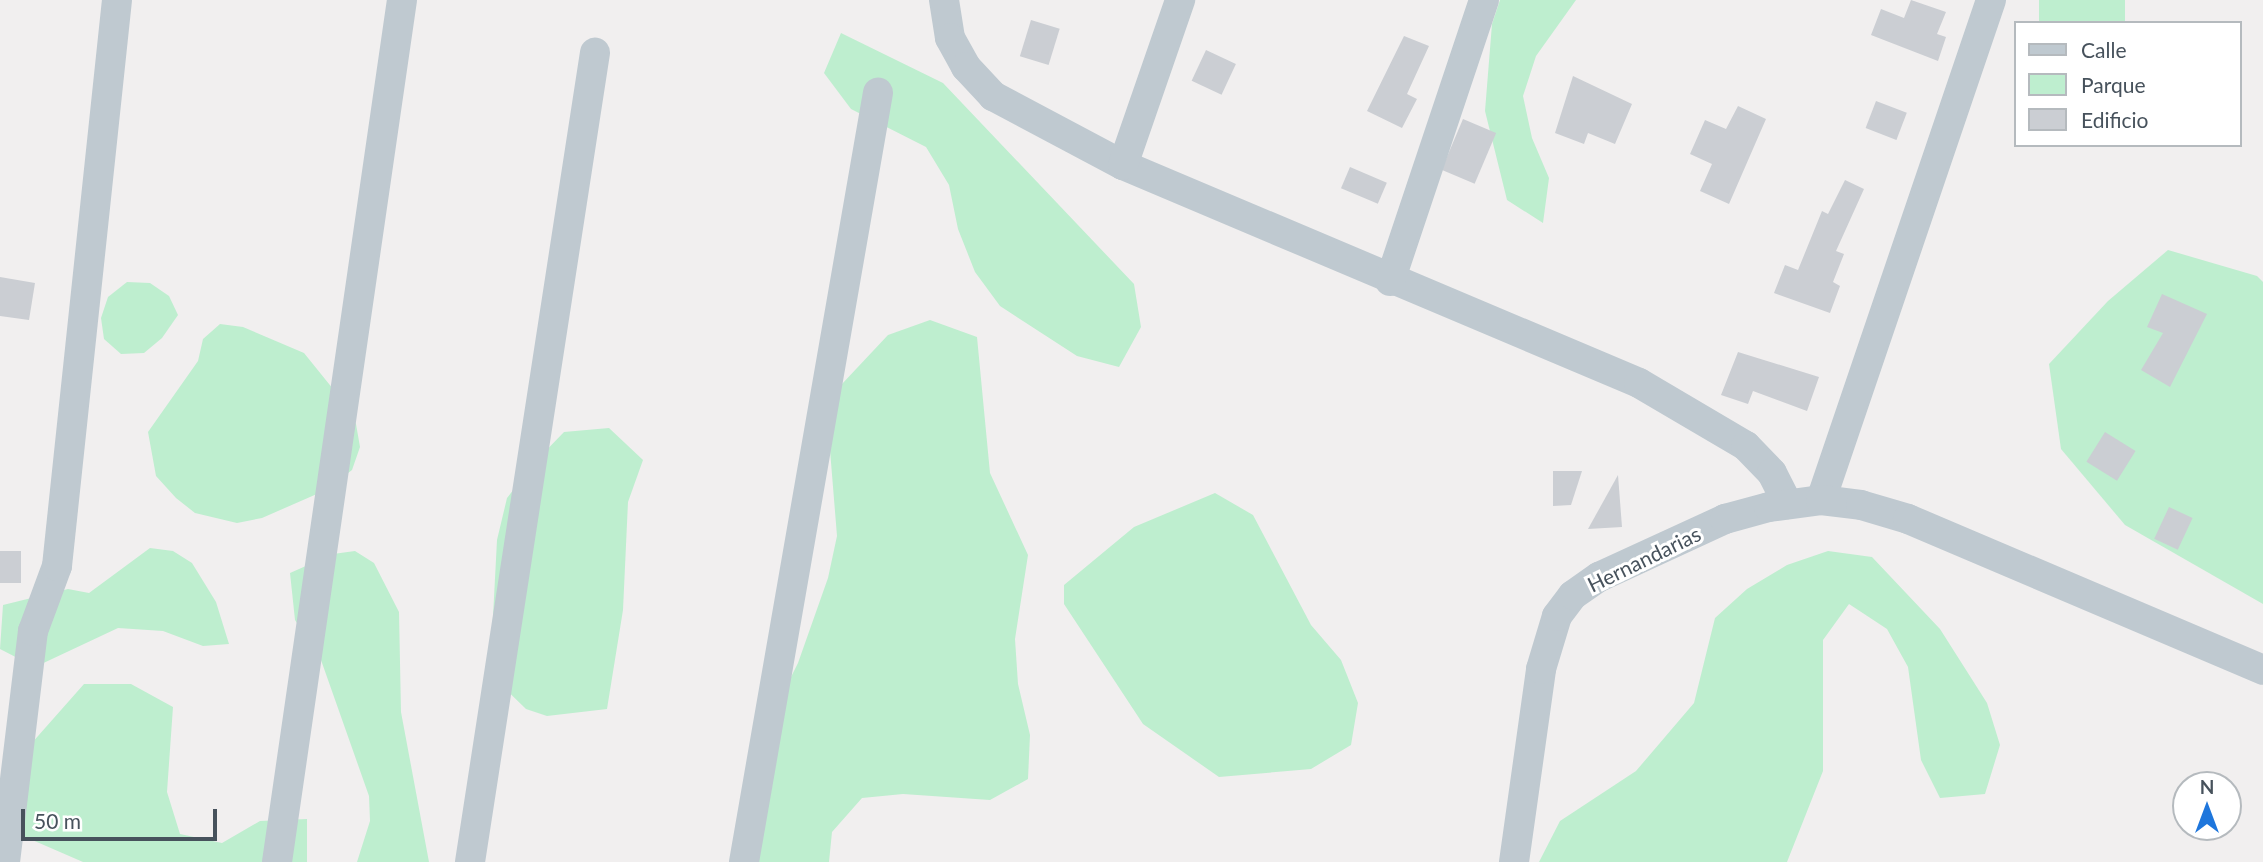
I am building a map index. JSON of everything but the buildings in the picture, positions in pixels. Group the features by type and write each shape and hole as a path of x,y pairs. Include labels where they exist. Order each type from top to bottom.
{"street":[{"path":"5,862 33,631 57,566 117,0"},
{"path":"277,862 402,0"},
{"path":"944,0 950,38 966,67 993,96 1123,165 1390,281 1639,383 1746,446 1772,473 1788,504"},
{"path":"1123,165 1180,0"},
{"path":"1390,281 1484,0"},
{"path":"1821,500 1991,0"},
{"path":"470,862 595,53"},
{"path":"744,862 878,93"},
{"name":"Hernandarias","path":"1514,862 1541,669 1557,615 1573,596 1599,577 1725,519 1788,504 1821,500 1861,505 1908,519 2263,670"}],"green space":[{"path":"1500,0 1576,0 1536,56 1523,96 1532,138 1549,178 1543,223 1507,200 1485,111 1492,24"},
{"path":"2039,0 2125,0 2125,21 2039,21"},
{"path":"841,33 943,83 1134,284 1141,327 1119,367 1077,356 1000,306 975,272 958,229 949,185 926,147 851,109 824,73"},
{"path":"2168,250 2257,276 2263,282 2263,604 2125,525 2061,449 2049,364 2108,301"},
{"path":"127,282 150,283 169,296 178,315 162,338 144,353 121,354 104,339 101,318 108,297"},
{"path":"930,320 977,337 990,473 1028,555 1015,639 1018,684 1030,735 1028,779 990,800 903,794 862,798 832,832 829,862 742,862 756,747 798,663 828,578 837,536 826,401 888,335"},
{"path":"220,324 243,327 304,353 346,405 356,424 360,447 352,470 326,490 262,518 237,523 195,513 176,498 156,476 148,432 198,361 203,339"},
{"path":"609,428 643,460 628,502 623,610 607,709 547,716 526,709 490,674 497,540 507,498 535,462 564,432"},
{"path":"1215,493 1253,515 1311,625 1341,660 1358,703 1351,745 1311,769 1219,777 1143,724 1064,604 1064,585 1134,527"},
{"path":"150,548 173,551 192,563 216,602 229,644 203,646 163,631 118,628 35,667 0,649 3,605 68,589 89,593"},
{"path":"355,551 374,563 399,612 401,712 429,862 357,862 370,821 369,796 321,660 295,620 290,573 333,554"},
{"path":"1828,551 1872,557 1940,629 1987,703 2000,745 1985,794 1940,798 1921,760 1908,667 1887,629 1849,604 1823,640 1823,771 1787,862 1539,862 1560,821 1636,771 1694,703 1715,618 1747,589 1787,565"},
{"path":"84,684 131,684 173,707 167,792 180,834 222,843 260,821 307,819 307,862 83,862 0,826 0,779"}]}
